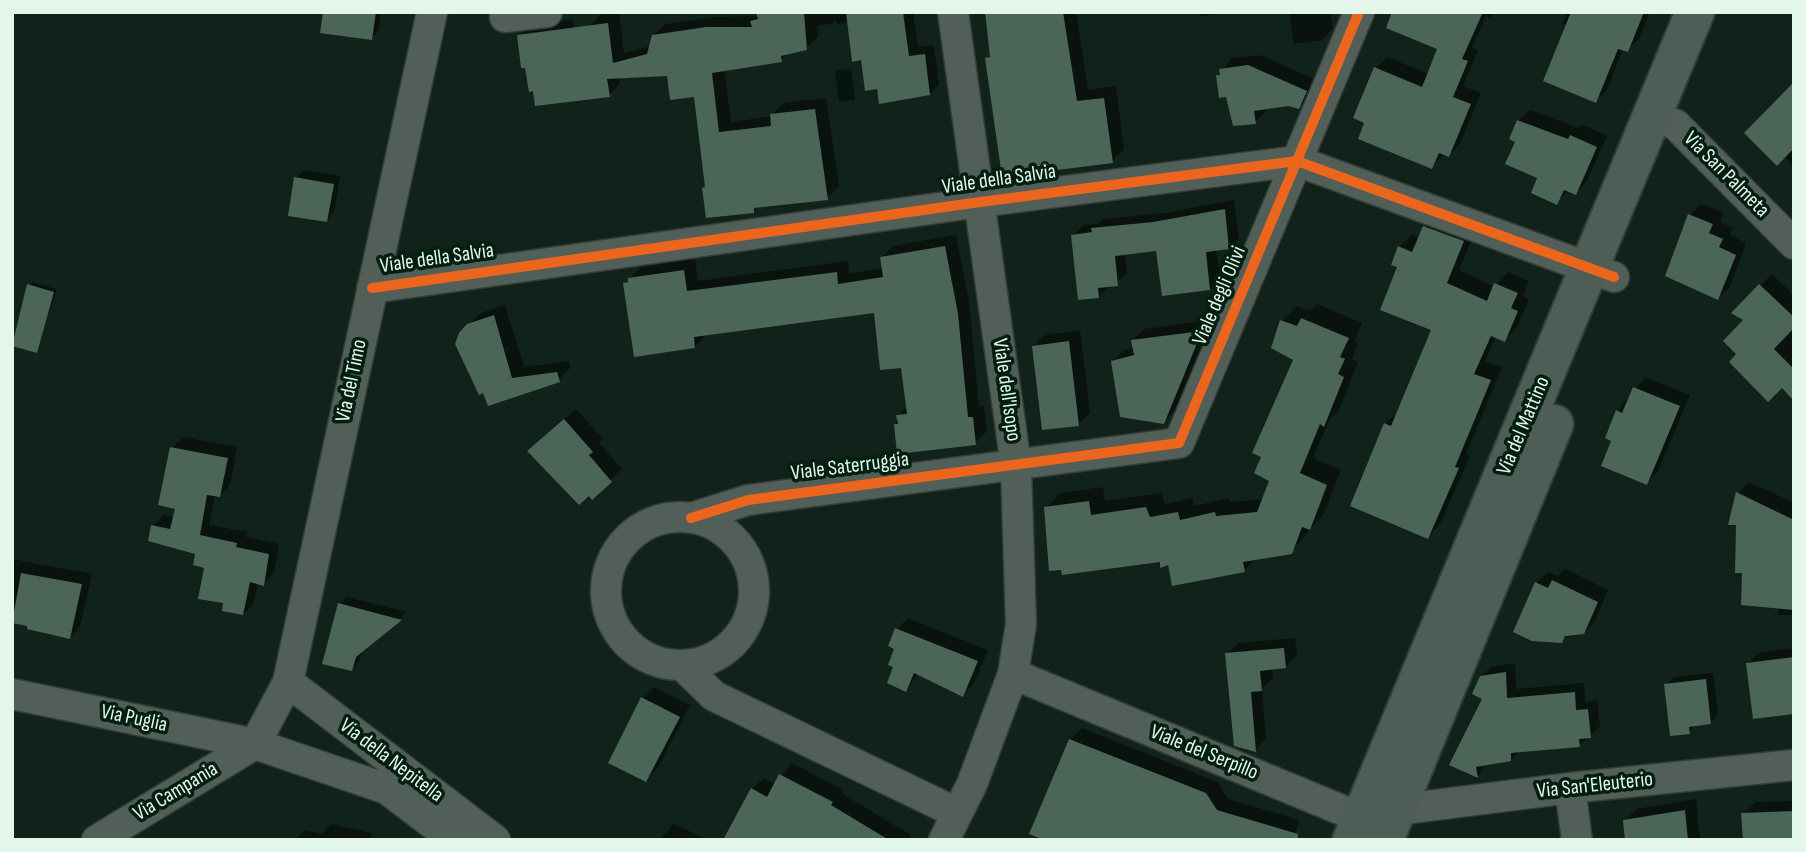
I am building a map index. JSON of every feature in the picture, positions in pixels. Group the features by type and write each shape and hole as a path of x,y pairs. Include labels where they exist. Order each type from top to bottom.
{"main road":[{"name":"Via del Mattino","path":"1665,120 1695,12"},
{"name":"Via del Mattino","path":"1373,827 1665,120 1723,12"}],"street":[{"name":"Via del Timo","path":"255,744 288,682 432,12"},
{"path":"505,17 547,12"},
{"name":"Viale dell'Isopo","path":"944,840 972,784 1013,674 1021,624 1016,466 953,12"},
{"name":"Viale degli Olivi","path":"1016,466 1180,443 1359,12"},
{"name":"Via San Palmeta","path":"1665,120 1794,244"},
{"name":"Viale della Salvia","path":"372,288 980,202 1297,161 1602,272"},
{"name":"Viale Saterruggia","path":"691,518 748,500 1016,466"},
{"name":"Viale Saterruggia","path":"666,518 691,518 715,525 734,540 748,560 754,583 753,608 744,630 728,649 707,661 683,666 658,663 636,652 618,634 607,612 605,587 610,563 633,534 643,526 666,518"},
{"path":"683,666 714,696 957,813"},
{"name":"Viale del Serpillo","path":"1013,674 1373,827"},
{"name":"Via della Nepitella","path":"288,682 495,840"},
{"name":"Via Puglia","path":"12,694 255,744"},
{"name":"Via della Nepitella","path":"255,744 387,789 454,840"},
{"name":"Via Campania","path":"97,840 255,744"},
{"name":"Via San'Eleuterio","path":"1373,827 1570,788 1794,765"},
{"path":"1570,788 1577,840"}],"shaded area":[{"path":"851,69 855,100 839,102 835,71"}],"building":[{"path":"323,12 376,12 372,40 320,33"},
{"path":"756,12 804,12 807,50 781,56 782,62 712,73 719,132 771,126 770,114 815,109 828,200 754,208 754,213 706,218 694,97 670,100 667,76 607,79 610,97 535,106 533,91 529,92 525,68 521,68 517,35 608,23 613,63 647,54 652,35 706,27 752,27 750,21 758,19"},
{"path":"846,12 903,12 909,56 925,54 930,95 879,104 877,89 865,91 861,60 852,62"},
{"path":"985,12 1063,12 1077,101 1104,98 1113,163 1002,177 985,58 990,57"},
{"path":"1392,12 1483,12 1462,59 1468,61 1453,97 1471,104 1449,157 1439,153 1432,169 1358,139 1364,123 1353,118 1374,67 1422,87 1437,49 1386,28"},
{"path":"1571,12 1644,12 1628,52 1618,49 1596,103 1543,81"},
{"path":"1248,65 1307,91 1299,109 1288,106 1254,111 1256,124 1233,126 1226,97 1219,98 1216,75 1220,75 1219,69"},
{"path":"1794,82 1794,148 1777,166 1744,133"},
{"path":"1517,120 1568,139 1570,135 1597,147 1576,195 1564,190 1557,205 1531,193 1537,178 1505,164 1515,142 1509,139"},
{"path":"294,177 334,184 327,222 288,216"},
{"path":"1225,209 1229,249 1206,252 1210,290 1162,296 1156,251 1115,256 1118,286 1098,288 1099,298 1078,300 1071,235 1092,232 1091,228 1153,222"},
{"path":"1688,214 1713,224 1709,233 1723,239 1719,247 1736,255 1718,300 1665,276"},
{"path":"1423,226 1464,241 1447,283 1487,301 1494,283 1518,293 1511,308 1518,311 1505,342 1491,336 1474,374 1491,380 1455,467 1459,468 1428,539 1350,506 1384,423 1391,426 1431,330 1380,310 1397,267 1391,265 1398,246 1412,252"},
{"path":"945,246 958,314 968,417 973,417 976,445 897,454 894,424 898,424 896,415 907,414 901,368 880,370 874,313 694,337 695,348 634,357 623,283 628,282 628,278 684,270 687,291 837,272 838,284 883,277 880,257"},
{"path":"27,284 54,292 37,353 12,346"},
{"path":"1759,284 1794,317 1794,328 1774,349 1794,369 1794,401 1782,388 1768,402 1729,362 1736,354 1723,341 1743,320 1731,313"},
{"path":"494,315 512,378 557,372 560,382 488,406 483,393 479,395 455,344 459,333 467,324"},
{"path":"1301,318 1349,338 1340,357 1345,359 1338,374 1344,377 1324,427 1320,424 1300,473 1327,485 1310,530 1302,527 1292,554 1243,562 1245,572 1172,586 1168,565 1160,568 1160,562 1062,575 1061,570 1049,571 1044,507 1089,501 1091,515 1146,507 1150,517 1178,512 1180,520 1215,512 1216,516 1257,512 1269,481 1254,473 1261,457 1252,453 1293,360 1271,348 1280,320 1297,326"},
{"path":"1202,331 1164,424 1120,417 1111,361 1134,355 1131,340"},
{"path":"1069,341 1079,426 1042,430 1032,346"},
{"path":"1633,387 1680,406 1647,485 1601,466 1611,441 1605,438 1616,410 1622,413"},
{"path":"564,419 593,452 589,455 612,482 592,500 589,496 579,505 527,451"},
{"path":"170,447 228,458 220,497 207,495 200,535 237,543 236,547 269,554 264,586 250,582 243,615 222,611 223,603 198,599 204,568 193,565 195,554 148,541 151,525 170,529 175,509 158,505"},
{"path":"1736,492 1794,520 1794,610 1741,605 1742,573 1735,573 1736,525 1728,525"},
{"path":"21,573 82,584 70,639 12,623"},
{"path":"1552,580 1598,602 1584,634 1565,636 1562,643 1532,641 1513,632 1535,582 1548,588"},
{"path":"338,603 402,620 356,657 352,671 322,664"},
{"path":"895,628 978,661 963,697 914,673 906,692 887,683 893,667 888,665 894,649 888,646"},
{"path":"1284,648 1286,668 1260,671 1262,691 1251,692 1256,752 1234,746 1225,653"},
{"path":"1794,657 1794,714 1753,719 1746,663"},
{"path":"1506,672 1507,698 1575,692 1576,710 1588,709 1591,738 1579,739 1580,747 1511,753 1511,761 1476,767 1478,778 1449,765 1482,699 1472,694 1480,676"},
{"path":"1706,679 1711,724 1689,727 1690,734 1670,736 1664,684"},
{"path":"641,697 680,717 646,782 608,763"},
{"path":"1069,739 1206,793 1217,810 1298,834 1298,840 1045,840 1029,834"},
{"path":"779,774 833,802 831,805 889,840 723,840 751,788 767,797"},
{"path":"1685,810 1688,840 1625,840 1623,820"},
{"path":"1794,811 1794,840 1743,840 1741,813"}],"cycle path":[{"path":"691,518 748,500 1179,443 1359,12"},
{"path":"372,288 980,202 1297,161 1614,277"}]}
